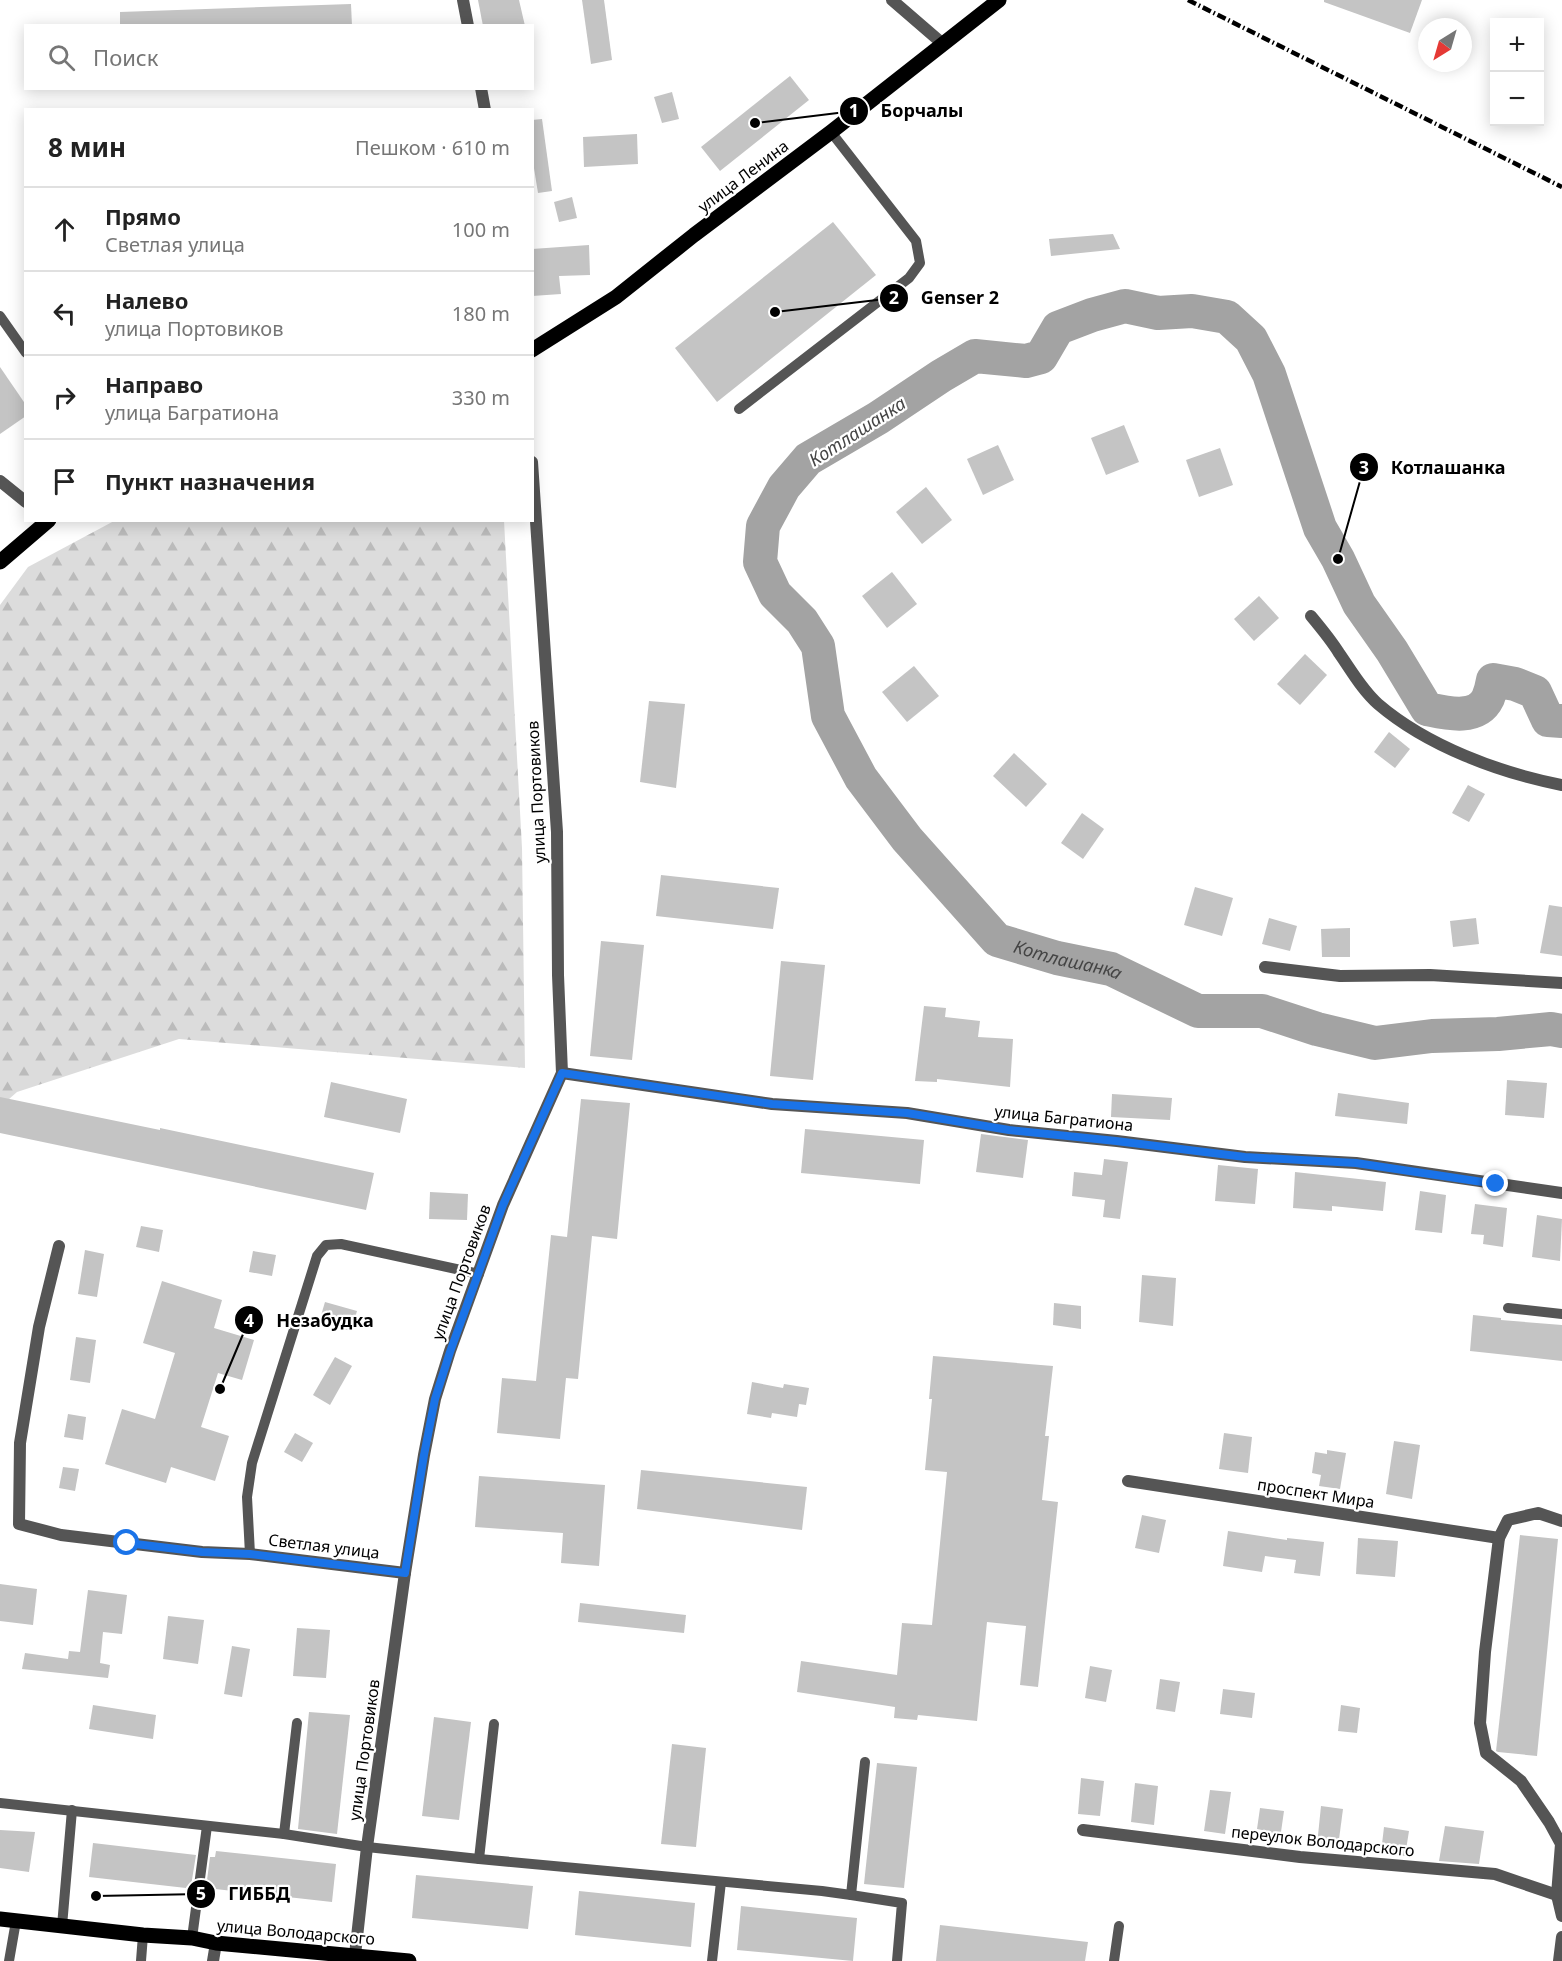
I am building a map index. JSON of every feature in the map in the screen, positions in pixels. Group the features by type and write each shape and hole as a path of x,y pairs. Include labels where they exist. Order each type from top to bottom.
{"main road":[{"name":"улица Ленина","path":"534,349 616,297 999,0"},
{"path":"0,562 48,522"},
{"name":"улица Володарского","path":"0,1919 143,1935 192,1938 216,1943 409,1961"}],"street":[{"path":"463,0 468,24"},
{"path":"892,0 943,44"},
{"path":"481,90 485,108"},
{"path":"0,481 24,500"},
{"name":"улица Портовиков","path":"355,1955 367,1847 405,1573 435,1399 503,1205 562,1073 558,975 557,832 534,492"},
{"path":"1311,616 1338,650 1354,676 1378,704 1430,740 1481,763 1538,781 1562,785"},
{"path":"1265,967 1340,976 1430,975 1562,983"},
{"name":"улица Багратиона","path":"562,1073 772,1104 907,1113 1009,1130 1245,1157 1356,1163 1562,1193"},
{"name":"Светлая улица","path":"59,1246 39,1327 20,1443 18,1524 61,1534 127,1543 202,1552 250,1554 405,1573"},
{"name":"проспект Мира","path":"1128,1481 1499,1538"},
{"path":"1562,1521 1539,1513 1508,1520 1499,1538 1485,1652 1480,1722 1486,1753 1521,1780 1562,1844 1557,1895 1562,1916"},
{"name":"переулок Володарского","path":"1083,1830 1300,1857 1495,1874 1557,1895"},
{"path":"1559,1961 1562,1937"},
{"path":"213,1961 216,1943"}],"lane":[{"path":"739,410 909,278 920,263 916,241 831,132"},
{"path":"0,316 24,350"},
{"path":"250,1554 246,1497 252,1463 317,1256 326,1245 341,1244 479,1274"},
{"path":"1508,1308 1562,1314"},
{"path":"284,1834 297,1723"},
{"path":"479,1859 494,1724"},
{"path":"851,1895 865,1762"},
{"path":"0,1803 284,1834 367,1847 822,1891 902,1903 897,1961"},
{"path":"62,1926 72,1810"},
{"path":"192,1938 207,1826"},
{"path":"712,1961 722,1882"},
{"path":"9,1961 16,1921"},
{"path":"1114,1961 1119,1926"},
{"path":"141,1961 143,1935"}],"green space":[{"path":"112,522 504,522 522,848 525,1068 179,1039 17,1092 0,1107 0,605 28,567"}],"building":[{"path":"478,0 519,0 525,24 483,24"},
{"path":"582,0 604,0 612,60 591,64"},
{"path":"1324,0 1422,0 1410,33 1324,2"},
{"path":"351,4 352,24 120,24 120,12"},
{"path":"790,76 809,100 720,171 701,147"},
{"path":"672,92 679,119 662,123 654,97"},
{"path":"542,119 552,191 538,193 534,168 534,120"},
{"path":"637,134 638,164 584,167 583,137"},
{"path":"572,197 577,218 559,222 554,202"},
{"path":"833,222 876,275 717,402 675,348"},
{"path":"1113,234 1120,249 1051,256 1049,239"},
{"path":"589,245 590,275 559,276 561,294 534,296 534,249"},
{"path":"0,367 24,402 24,417 0,434"},
{"path":"1124,425 1139,462 1106,475 1091,438"},
{"path":"998,445 1014,480 983,495 967,459"},
{"path":"1220,448 1233,485 1199,497 1186,460"},
{"path":"926,487 952,520 922,544 896,512"},
{"path":"892,572 917,604 887,628 862,596"},
{"path":"1259,596 1279,618 1254,641 1234,619"},
{"path":"1305,654 1327,675 1300,705 1277,684"},
{"path":"914,666 939,696 907,722 882,692"},
{"path":"649,701 685,704 676,788 640,782"},
{"path":"1389,732 1410,749 1395,768 1374,752"},
{"path":"1014,753 1047,784 1026,807 993,776"},
{"path":"1468,785 1485,794 1469,822 1452,813"},
{"path":"1082,813 1104,829 1083,859 1061,843"},
{"path":"661,875 779,888 773,929 656,916"},
{"path":"1195,887 1233,898 1222,936 1184,925"},
{"path":"1549,905 1562,907 1562,956 1540,953"},
{"path":"1269,918 1297,926 1290,951 1262,944"},
{"path":"1476,918 1479,944 1453,947 1450,921"},
{"path":"1350,928 1350,957 1322,957 1321,929"},
{"path":"601,941 644,945 632,1060 590,1056"},
{"path":"781,961 825,965 813,1080 770,1076"},
{"path":"924,1006 946,1008 945,1017 980,1021 978,1037 1013,1039 1010,1087 937,1079 937,1082 915,1081"},
{"path":"1507,1080 1547,1083 1544,1118 1505,1115"},
{"path":"331,1082 407,1099 400,1133 324,1117"},
{"path":"1338,1093 1409,1103 1407,1124 1335,1116"},
{"path":"1112,1094 1172,1098 1170,1120 1111,1117"},
{"path":"0,1097 374,1173 366,1210 0,1133"},
{"path":"581,1099 630,1103 617,1239 592,1236 578,1379 566,1378 560,1439 497,1433 502,1378 536,1381 551,1235 567,1237"},
{"path":"805,1129 924,1140 920,1184 801,1173"},
{"path":"981,1134 1028,1140 1023,1178 976,1172"},
{"path":"1104,1159 1128,1162 1120,1219 1103,1217 1105,1200 1072,1196 1074,1172 1102,1175"},
{"path":"1218,1165 1258,1169 1255,1204 1215,1201"},
{"path":"1295,1172 1386,1182 1383,1211 1332,1206 1332,1211 1293,1208"},
{"path":"1420,1191 1446,1195 1442,1233 1415,1230"},
{"path":"430,1192 468,1194 467,1220 429,1219"},
{"path":"1475,1204 1507,1208 1503,1247 1483,1244 1484,1235 1471,1234"},
{"path":"1537,1215 1562,1219 1560,1261 1532,1257"},
{"path":"141,1226 163,1230 159,1252 136,1247"},
{"path":"85,1250 104,1254 97,1297 78,1294"},
{"path":"253,1251 276,1255 272,1276 249,1272"},
{"path":"1142,1275 1176,1278 1173,1326 1139,1322"},
{"path":"162,1281 222,1300 214,1328 254,1340 242,1380 218,1373 201,1427 229,1436 215,1481 171,1467 166,1483 105,1464 122,1409 155,1419 175,1353 143,1343"},
{"path":"325,1302 357,1311 351,1331 319,1322"},
{"path":"1054,1303 1081,1306 1081,1329 1053,1325"},
{"path":"1473,1315 1501,1318 1501,1320 1562,1325 1562,1361 1470,1351"},
{"path":"76,1337 96,1340 90,1383 70,1380"},
{"path":"933,1356 1053,1366 1045,1436 1049,1436 1042,1500 1058,1502 1038,1687 1020,1685 1026,1626 987,1622 977,1721 918,1715 917,1720 894,1718 895,1707 797,1692 801,1661 897,1675 902,1623 932,1625 947,1472 925,1470 932,1399 929,1399"},
{"path":"335,1357 352,1366 330,1405 313,1395"},
{"path":"752,1382 783,1388 784,1384 809,1388 806,1405 799,1404 797,1417 772,1413 771,1418 747,1414"},
{"path":"68,1414 86,1417 83,1440 64,1437"},
{"path":"295,1433 313,1443 302,1462 284,1452"},
{"path":"1224,1433 1252,1437 1248,1473 1219,1469"},
{"path":"1394,1441 1420,1445 1412,1499 1386,1494"},
{"path":"1327,1450 1346,1453 1340,1489 1319,1486 1321,1475 1312,1473 1315,1452 1327,1454"},
{"path":"63,1467 79,1469 75,1491 59,1488"},
{"path":"641,1470 807,1487 802,1530 637,1509"},
{"path":"479,1476 605,1485 599,1566 561,1563 563,1533 475,1527"},
{"path":"1142,1515 1166,1520 1159,1553 1135,1548"},
{"path":"1228,1531 1287,1540 1287,1538 1324,1542 1320,1576 1294,1573 1296,1560 1265,1556 1262,1572 1223,1566"},
{"path":"1520,1535 1558,1539 1537,1756 1496,1751"},
{"path":"1358,1538 1398,1541 1395,1577 1356,1574"},
{"path":"0,1584 37,1589 33,1625 0,1621"},
{"path":"88,1590 127,1595 122,1634 103,1632 100,1663 110,1665 108,1678 22,1669 25,1653 68,1659 69,1651 80,1652"},
{"path":"580,1603 686,1615 684,1633 578,1622"},
{"path":"168,1616 204,1620 198,1664 163,1659"},
{"path":"297,1628 330,1630 326,1678 293,1676"},
{"path":"232,1646 250,1649 242,1697 224,1694"},
{"path":"1090,1666 1112,1670 1106,1702 1085,1698"},
{"path":"1160,1679 1180,1682 1175,1712 1156,1709"},
{"path":"1223,1689 1255,1693 1252,1718 1220,1714"},
{"path":"93,1705 156,1715 153,1739 89,1729"},
{"path":"1341,1705 1360,1708 1357,1733 1338,1731"},
{"path":"309,1712 350,1715 337,1834 298,1829"},
{"path":"434,1717 471,1722 459,1820 422,1816"},
{"path":"672,1744 706,1748 696,1847 661,1844"},
{"path":"877,1763 917,1767 904,1888 864,1884"},
{"path":"1081,1778 1104,1781 1100,1816 1078,1814"},
{"path":"1135,1783 1158,1786 1154,1825 1131,1822"},
{"path":"1210,1790 1231,1792 1225,1834 1204,1831"},
{"path":"1321,1806 1343,1809 1338,1847 1317,1845"},
{"path":"1260,1808 1284,1811 1280,1839 1261,1836 1262,1830 1257,1829"},
{"path":"1445,1826 1484,1831 1479,1864 1439,1861"},
{"path":"1384,1827 1409,1831 1405,1856 1386,1853 1387,1845 1382,1844"},
{"path":"0,1830 35,1832 29,1872 0,1868"},
{"path":"93,1843 196,1855 191,1886 186,1888 89,1877"},
{"path":"216,1851 336,1864 332,1902 206,1888 210,1857 215,1857"},
{"path":"416,1875 533,1886 528,1929 412,1918"},
{"path":"579,1891 695,1903 691,1947 575,1935"},
{"path":"741,1906 857,1918 853,1961 737,1950"},
{"path":"940,1925 1088,1942 1085,1961 936,1961"}],"waterway":[{"name":"Котлашанка","path":"1562,721 1548,720 1535,692 1515,684 1493,680 1488,698 1476,710 1460,714 1427,709 1392,651 1359,604 1338,559 1320,528 1269,374 1251,339 1227,317 1192,311 1158,313 1125,306 1058,328 1041,357 1026,361 975,356 878,418 808,459 784,487 763,526 760,562 775,594 802,621 818,646 828,716 861,778 907,839 997,940 1057,958 1111,969 1198,1011 1262,1011 1317,1029 1375,1043 1432,1036 1498,1034 1551,1029 1562,1031"}],"railway":[{"path":"1188,0 1562,187"}],"place":[{"name":"Борчалы","path":"755,123"},
{"name":"Genser 2","path":"775,312"},
{"name":"Котлашанка","path":"1338,559"},
{"name":"Незабудка","path":"220,1389"},
{"name":"ГИББД","path":"96,1896"}],"route":[{"path":"127,1543 202,1552 250,1554 405,1573 435,1399 503,1205 562,1073 772,1104 907,1113 1009,1130 1245,1157 1356,1163 1496,1184"}]}
